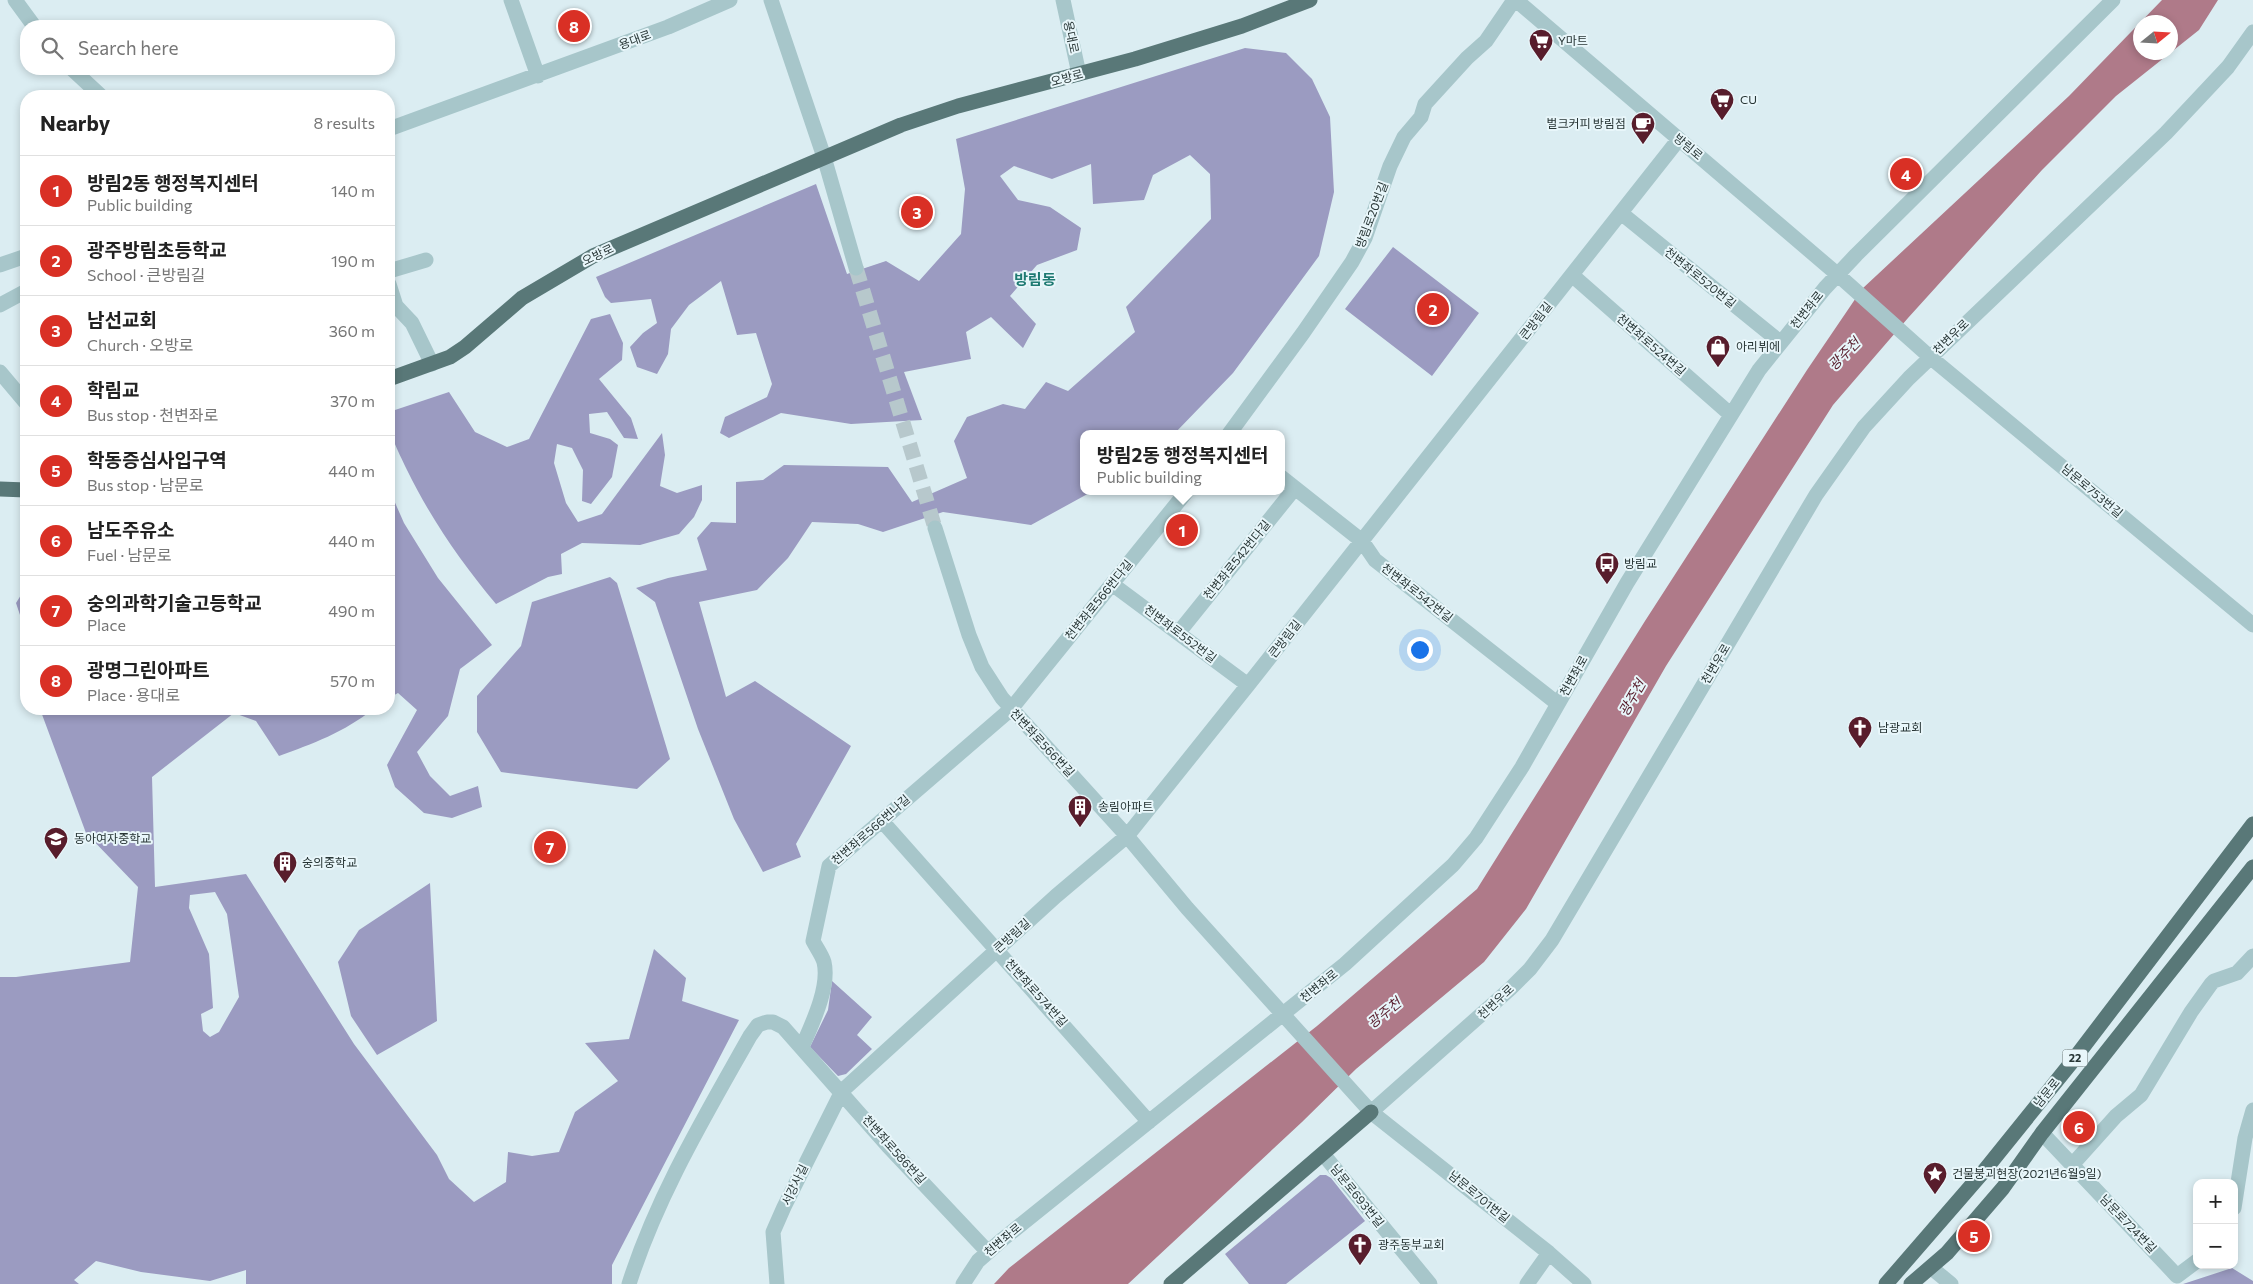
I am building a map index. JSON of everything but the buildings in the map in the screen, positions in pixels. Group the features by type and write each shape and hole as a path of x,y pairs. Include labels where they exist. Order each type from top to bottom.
{"main road":[{"name":"오방로","path":"395,377 450,358 522,298 593,256 824,157 928,116 1242,26 1310,0"},
{"path":"0,489 20,490"},
{"name":"남문로","path":"1886,1284 2046,1094 2253,824"},
{"name":"남문로","path":"1911,1284 1947,1253 2003,1188 2044,1131 2253,867"},
{"path":"2044,1131 2044,1114 2053,1100 2050,1095 2046,1094"},
{"name":"천변우로","path":"1171,1284 1372,1112"},
{"path":"1926,1284 1947,1253"}],"street":[{"path":"15,0 30,20"},
{"path":"511,0 538,76"},
{"name":"용대로","path":"395,127 668,27 730,0"},
{"path":"771,0 824,157 856,268"},
{"name":"용대로","path":"1063,0 1079,74"},
{"name":"방림로","path":"1515,0 1837,274 1930,357"},
{"name":"방림로20번길","path":"1232,430 1352,262 1366,238 1390,166 1404,136 1421,117 1425,104 1466,58 1486,41 1515,0"},
{"name":"천변좌로","path":"963,1284 978,1261 988,1252 1284,1014 1386,928 1453,865 1476,838 1522,767 1627,583 1730,414 1780,342 1837,274 2113,0"},
{"name":"천변우로","path":"1372,1112 1479,1018 1539,958 1575,904 1816,494 1864,427 1930,357 2166,133 2228,67 2253,32"},
{"path":"78,75 95,90"},
{"name":"큰방림길","path":"842,1091 996,950 1127,836 1248,686 1679,139"},
{"name":"천변좌로520번길","path":"1621,213 1780,342"},
{"path":"0,265 20,258"},
{"path":"395,269 426,260"},
{"name":"천변좌로524번길","path":"1572,275 1730,414"},
{"path":"0,305 20,294"},
{"path":"395,303 412,322 432,364"},
{"name":"남문로753번길","path":"1930,357 2253,625"},
{"path":"0,372 20,396"},
{"name":"천변좌로542번길","path":"1285,480 1362,541 1375,560 1558,704"},
{"name":"천변좌로542번다길","path":"1178,632 1295,488"},
{"name":"천변좌로566번다길","path":"1011,709 1184,495"},
{"name":"천변좌로566번길","path":"935,528 960,611 982,667 1002,698 1127,836 1187,908 1284,1014"},
{"name":"천변좌로552번길","path":"1112,584 1248,686"},
{"name":"천변좌로566번나길","path":"802,1047 820,1006 825,973 823,960 813,941 830,866 1011,709"},
{"name":"천변좌로574번길","path":"882,820 1149,1122"},
{"path":"2072,1166 2116,1116 2141,1096 2191,1012 2211,984 2214,981 2237,974 2253,956"},
{"name":"남문로701번길","path":"1284,1014 1372,1112 1549,1253 1584,1284"},
{"name":"천변좌로586번길","path":"629,1284 650,1226 680,1163 750,1036 758,1025 773,1022 783,1027 802,1047 888,1146 988,1252"},
{"name":"서강사길","path":"776,1284 773,1232 842,1091"},
{"path":"2238,1183 2245,1138 2253,1110"},
{"name":"남문로724번길","path":"2044,1131 2072,1166 2177,1276 2193,1264"},
{"name":"남문로693번길","path":"1323,1154 1430,1284"},
{"path":"1527,1284 1549,1253"},
{"path":"1934,1270 1951,1284"}],"shaded area":[{"path":"1245,48 1286,53 1312,79 1330,117 1334,192 1319,256 1233,373 1178,430 1080,430 1080,495 1086,495 1031,525 943,512 883,532 858,524 812,522 788,558 757,590 699,602 726,697 755,681 851,746 796,844 801,857 763,872 734,819 698,729 655,602 636,588 668,578 707,570 697,538 711,522 736,523 736,482 763,480 784,465 888,467 912,502 967,478 954,441 967,417 1003,404 1025,409 1046,382 1068,391 1135,332 1126,307 1211,219 1210,174 1190,155 1153,175 1144,200 1093,204 1091,164 1052,179 1014,166 1000,176 1018,200 1050,207 1081,228 1077,250 1037,265 1010,296 1036,324 1023,348 991,317 966,332 971,359 904,372 922,420 851,424 781,413 729,438 720,433 725,417 767,397 772,384 756,333 737,335 721,281 689,305 671,329 668,354 657,374 637,367 630,347 643,333 657,323 651,299 611,303 605,297 596,277 816,184 847,274 886,261 919,281 961,234 965,189 956,139"},
{"path":"1393,247 1479,313 1432,376 1345,309"},
{"path":"610,314 623,343 622,360 599,379 631,418 638,439 624,438 607,412 589,414 590,433 610,439 618,445 612,477 591,504 582,501 583,470 572,448 557,444 554,463 566,503 578,522 602,514 662,433 665,455 660,486 677,493 702,485 702,500 694,517 679,534 640,545 582,543 561,554 562,574 548,577 496,604 447,540 416,488 395,444 395,410 449,392 475,432 507,447 529,439 591,319"},
{"path":"395,503 404,523 438,578 492,645 460,669 448,716 417,752 430,776 450,796 478,786 482,807 452,818 424,813 395,787 387,765 417,710 398,693 395,695"},
{"path":"610,577 617,583 670,759 637,789 501,772 477,732 477,696 521,646 532,602"},
{"path":"20,597 20,615 16,603"},
{"path":"42,715 231,715 152,777 155,887 246,874 354,1044 437,1155 449,1179 474,1202 506,1182 508,1152 532,1156 559,1152 575,1112 618,1081 585,1043 629,1039 654,949 686,978 682,1001 739,1020 612,1265 612,1284 246,1284 246,1270 210,1281 141,1272 96,1261 74,1280 79,1284 0,1284 0,977 16,977 130,962 138,887 86,833","holes":["215,892 227,914 239,997 219,1032 210,1037 203,1031 201,1014 213,1008 209,954 189,908 190,895"]},
{"path":"240,715 365,715 340,731 279,756 256,721"},
{"path":"430,883 437,1021 377,1055 351,1016 338,962 359,930"},
{"path":"832,981 872,1017 857,1035 872,1049 846,1074 838,1076 810,1047 828,1010"},
{"path":"1320,1175 1326,1175 1331,1178 1365,1221 1286,1284 1249,1284 1225,1254"},
{"path":"2229,1269 2234,1269 2253,1281 2253,1284 2183,1284"}],"water":[{"path":"2162,0 2218,0 2199,30 2178,47 2178,15 2148,15"},
{"name":"광주천","path":"2133,30 2133,60 2161,60 2116,96 2042,170 1908,318 1833,405 1666,666 1526,909 1484,962 1356,1069 1302,1122 1128,1284 994,1284 1009,1268 1317,1026 1477,889 1645,621 1807,370 1862,289 2069,96"}],"tunnel":[{"path":"856,268 935,528"}],"place":[{"name":"광명그린아파트","path":"574,26"},
{"name":"Y마트","path":"1541,62"},
{"name":"CU","path":"1722,121"},
{"name":"벌크커피 방림점","path":"1643,145"},
{"name":"학림교","path":"1906,174"},
{"name":"남선교회","path":"917,212"},
{"name":"광주방림초등학교","path":"1433,309"},
{"name":"아리뷔에","path":"1718,368"},
{"name":"방림2동 행정복지센터","path":"1182,530"},
{"name":"방림교","path":"1607,585"},
{"name":"남광교회","path":"1860,749"},
{"name":"송림아파트","path":"1080,828"},
{"name":"숭의과학기술고등학교","path":"550,847"},
{"name":"동아여자중학교","path":"56,860"},
{"name":"숭의중학교","path":"285,884"},
{"name":"남도주유소","path":"2079,1127"},
{"name":"건물붕괴현장(2021년6월9일)","path":"1935,1195"},
{"name":"학동증심사입구역","path":"1974,1236"},
{"name":"광주동부교회","path":"1360,1266"}],"district":[{"name":"방림동","path":"1035,280"}]}
